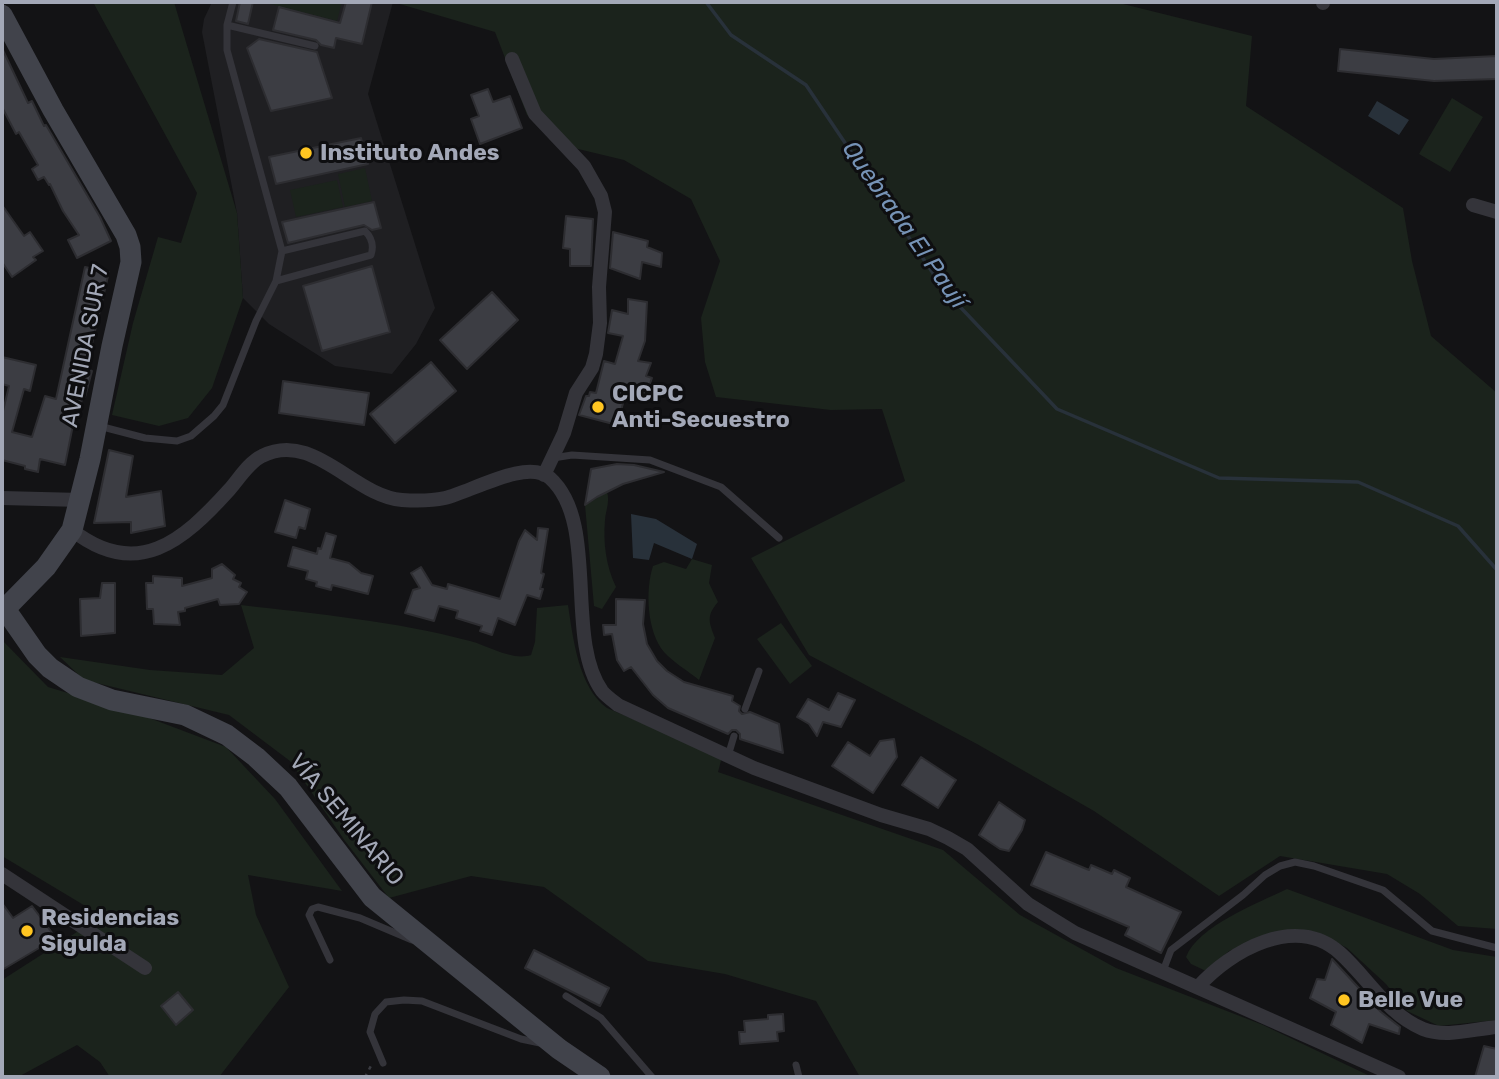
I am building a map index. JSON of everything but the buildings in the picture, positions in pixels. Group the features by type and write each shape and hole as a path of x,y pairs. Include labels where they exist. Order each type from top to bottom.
{"main road":[{"name":"AVENIDA SUR 7","path":"2,15 53,110 113,210 130,247 131,262 111,346 81,500 72,530 46,567 4,607"},
{"name":"VÍA SEMINARIO","path":"4,607 37,655 50,668 78,687 112,700 185,715 227,735 262,762 288,787 372,897 555,1046 600,1077"}],"street":[{"path":"512,59 536,114 584,166 601,196 605,212 599,288 599,340 592,368 576,393 564,433 544,475"},
{"path":"1473,205 1497,212"},
{"path":"72,530 89,543 116,553 155,550 171,543 198,523 258,458 282,450 311,454 385,497 400,500 445,498 526,471 544,475 559,489 573,519 591,667 603,692 618,705 727,756 948,838 967,849 1028,904 1056,923 1125,957 1399,1077"},
{"path":"2,498 81,500"},
{"path":"2,874 145,968"},
{"path":"1198,987 1219,965 1253,946 1294,936 1319,941 1339,951 1390,1007 1425,1030 1448,1033 1497,1027"}],"lane":[{"path":"97,426 165,442 191,436 223,405 256,321 276,281 282,251 227,50 227,25 233,2"},
{"path":"227,25 315,46"},
{"path":"276,281 371,255 373,249 370,236 365,232 282,251"},
{"path":"552,458 572,455 650,460 721,487 779,538"},
{"path":"745,709 759,671"},
{"path":"727,756 734,737"},
{"path":"1163,972 1171,950 1265,875 1280,866 1295,862 1383,890 1432,932 1497,948"},
{"path":"330,960 309,915 312,909 318,907 360,918 438,951"},
{"path":"566,996 601,1018 652,1077"},
{"path":"383,1063 370,1032 375,1014 386,1002 404,1000 422,1001 521,1039 555,1046"},
{"path":"796,1065 799,1077"}],"shaded area":[{"path":"93,2 174,2 237,213 243,298 212,388 188,418 159,426 112,415 133,323 158,237 181,243 197,193"},
{"name":"Instituto Andes","path":"212,2 393,2 368,94 435,308 416,344 392,374 335,366 269,324 243,298 237,213 202,32 204,19"},
{"path":"263,2 342,2 337,21"},
{"path":"393,2 1115,2 1252,36 1246,106 1403,208 1412,261 1431,336 1497,393 1497,929 1458,926 1420,894 1387,874 1280,856 1219,896 1094,811 977,744 809,655 751,558 905,481 882,409 831,410 716,397 705,362 701,318 720,261 691,199 624,160 574,148 527,115 495,32"},
{"path":"1452,98 1483,117 1450,172 1419,154"},
{"path":"1377,101 1409,120 1399,135 1368,116"},
{"path":"365,168 372,201 345,207 338,174"},
{"path":"337,180 343,207 296,217 290,190"},
{"path":"607,492 605,546 616,587 602,609 594,606 585,505"},
{"path":"631,514 656,519 697,544 692,559 654,543 649,560 633,558"},
{"path":"692,559 712,565 709,583 718,602 710,619 715,638 699,680 676,663 658,644 651,622 648,598 653,566 664,562 686,569"},
{"path":"241,605 413,628 470,641 508,655 524,656 531,655 535,642 537,608 568,605 583,675 597,699 607,708 722,757 718,772 943,850 1020,915 1116,968 1263,1025 1372,1077 860,1077 816,1001 725,974 648,961 544,887 471,876 389,898 345,841 290,761 229,715 84,680 60,657 150,670 222,675 254,648"},
{"path":"781,623 812,666 790,684 757,639"},
{"path":"2,640 48,687 144,716 226,747 275,799 342,891 248,875 256,915 289,987 219,1077 110,1077 100,1062 77,1045 18,1077 2,1077 2,980 102,916 2,856"},
{"path":"1287,889 1453,950 1497,957 1497,1020 1439,1026 1407,1011 1386,984 1347,948 1319,933 1277,934 1229,951 1206,971 1191,964 1186,957 1203,935 1245,908"}],"waterway":[{"name":"Quebrada El Paují","path":"706,2 731,35 806,85 945,291 1057,409 1219,478 1358,482 1458,526 1497,570"}],"place":[{"name":"Instituto Andes","path":"306,153"},
{"name":"CICPC Anti-Secuestro","path":"598,407"},
{"name":"Residencias Sigulda","path":"27,931"},
{"name":"Belle Vue","path":"1344,1000"}]}
